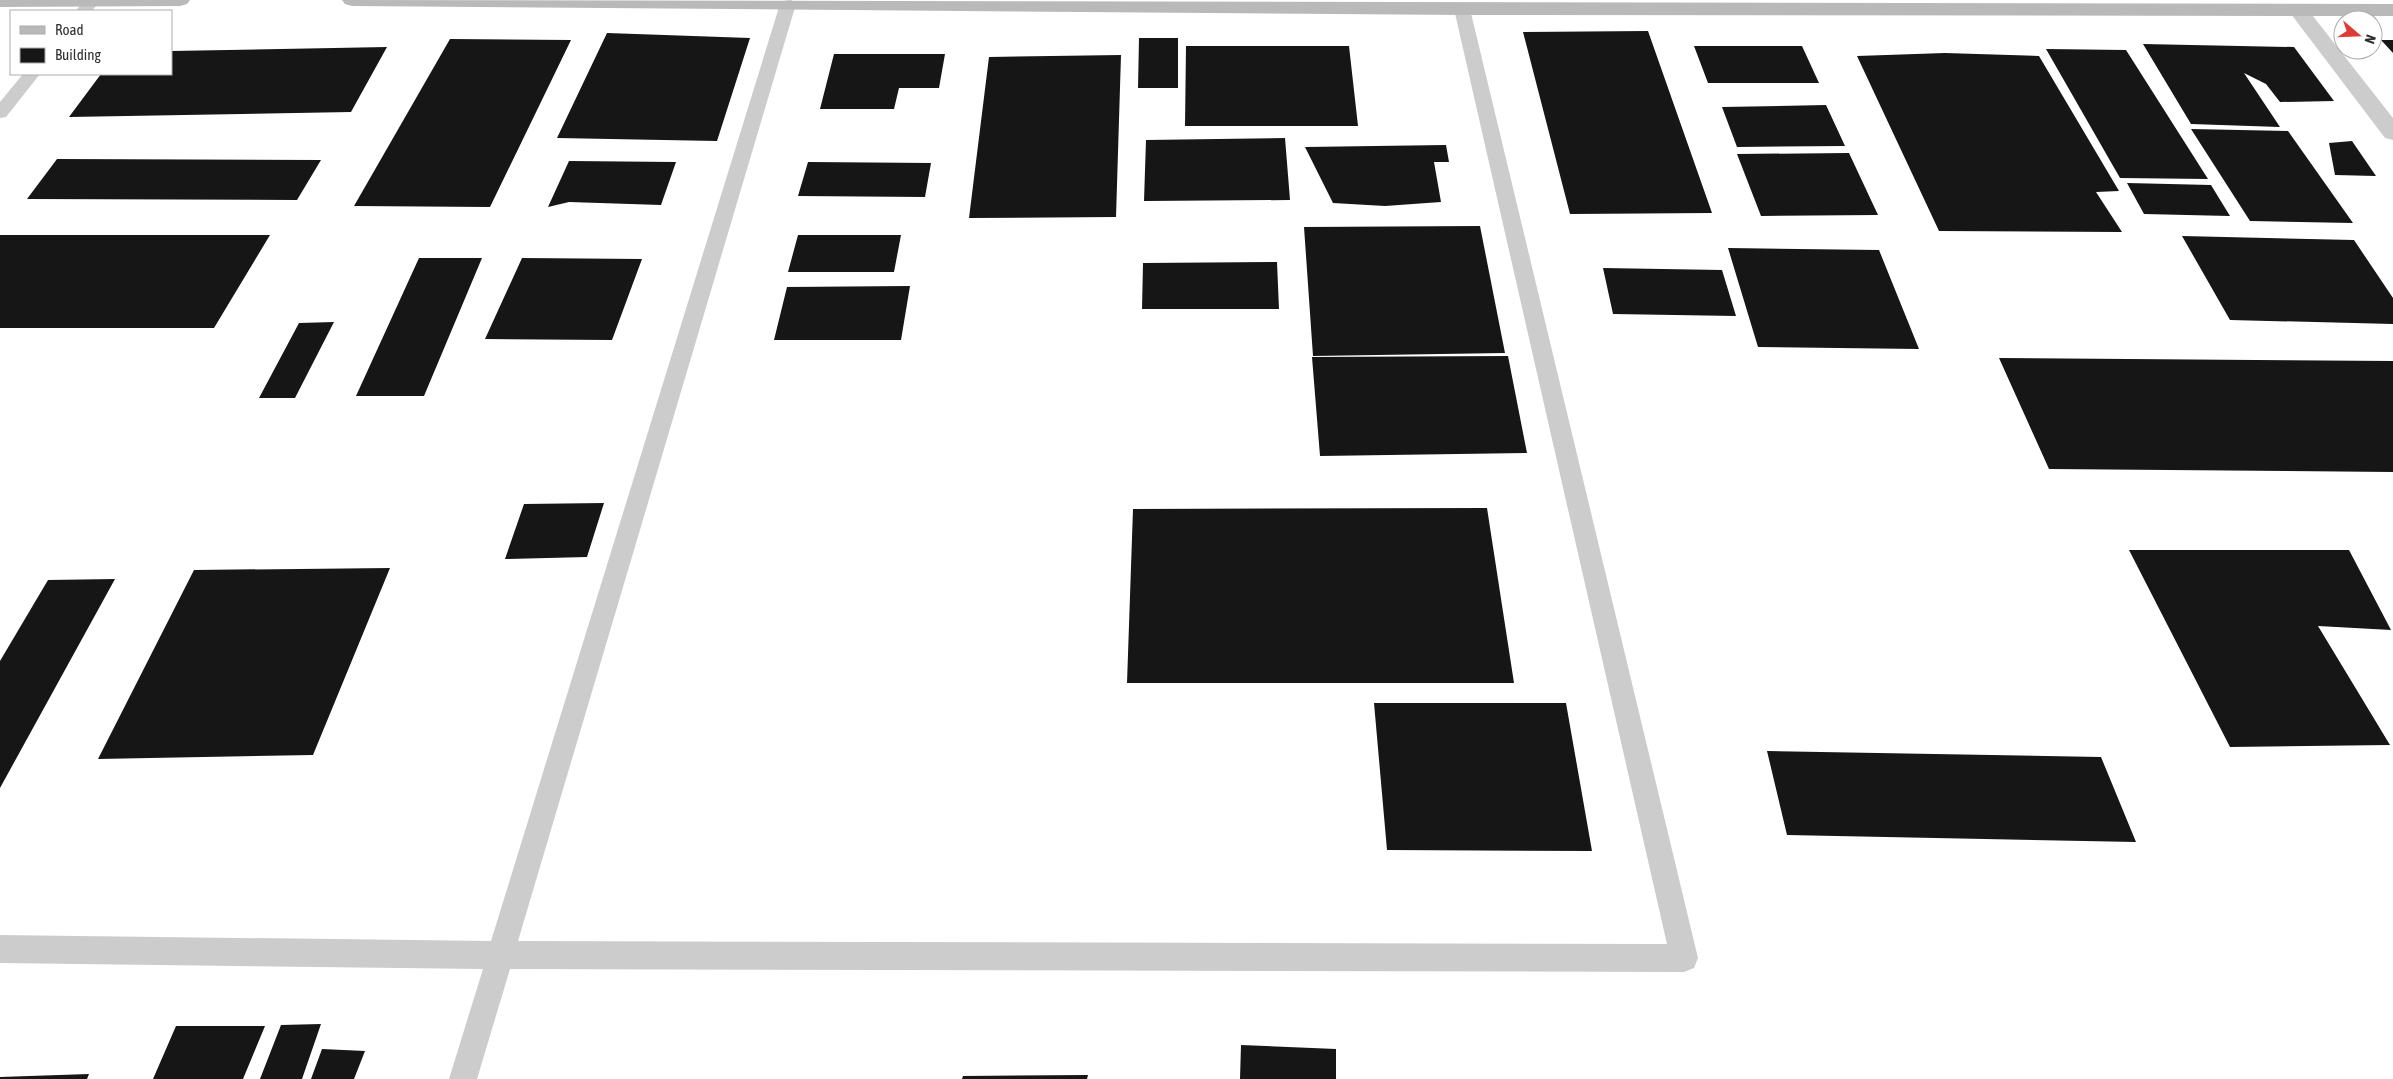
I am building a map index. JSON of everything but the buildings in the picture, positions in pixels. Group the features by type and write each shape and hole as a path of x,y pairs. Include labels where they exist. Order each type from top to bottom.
{"street":[{"path":"0,1 88,7 180,0"},
{"path":"352,0 788,4 875,2 1462,9 2142,6 2298,10 2393,10"},
{"path":"2298,10 2393,133"}],"lane":[{"path":"463,1079 788,4"},
{"path":"0,949 501,955 1684,958 1462,9"},
{"path":"0,113 31,75"}]}
